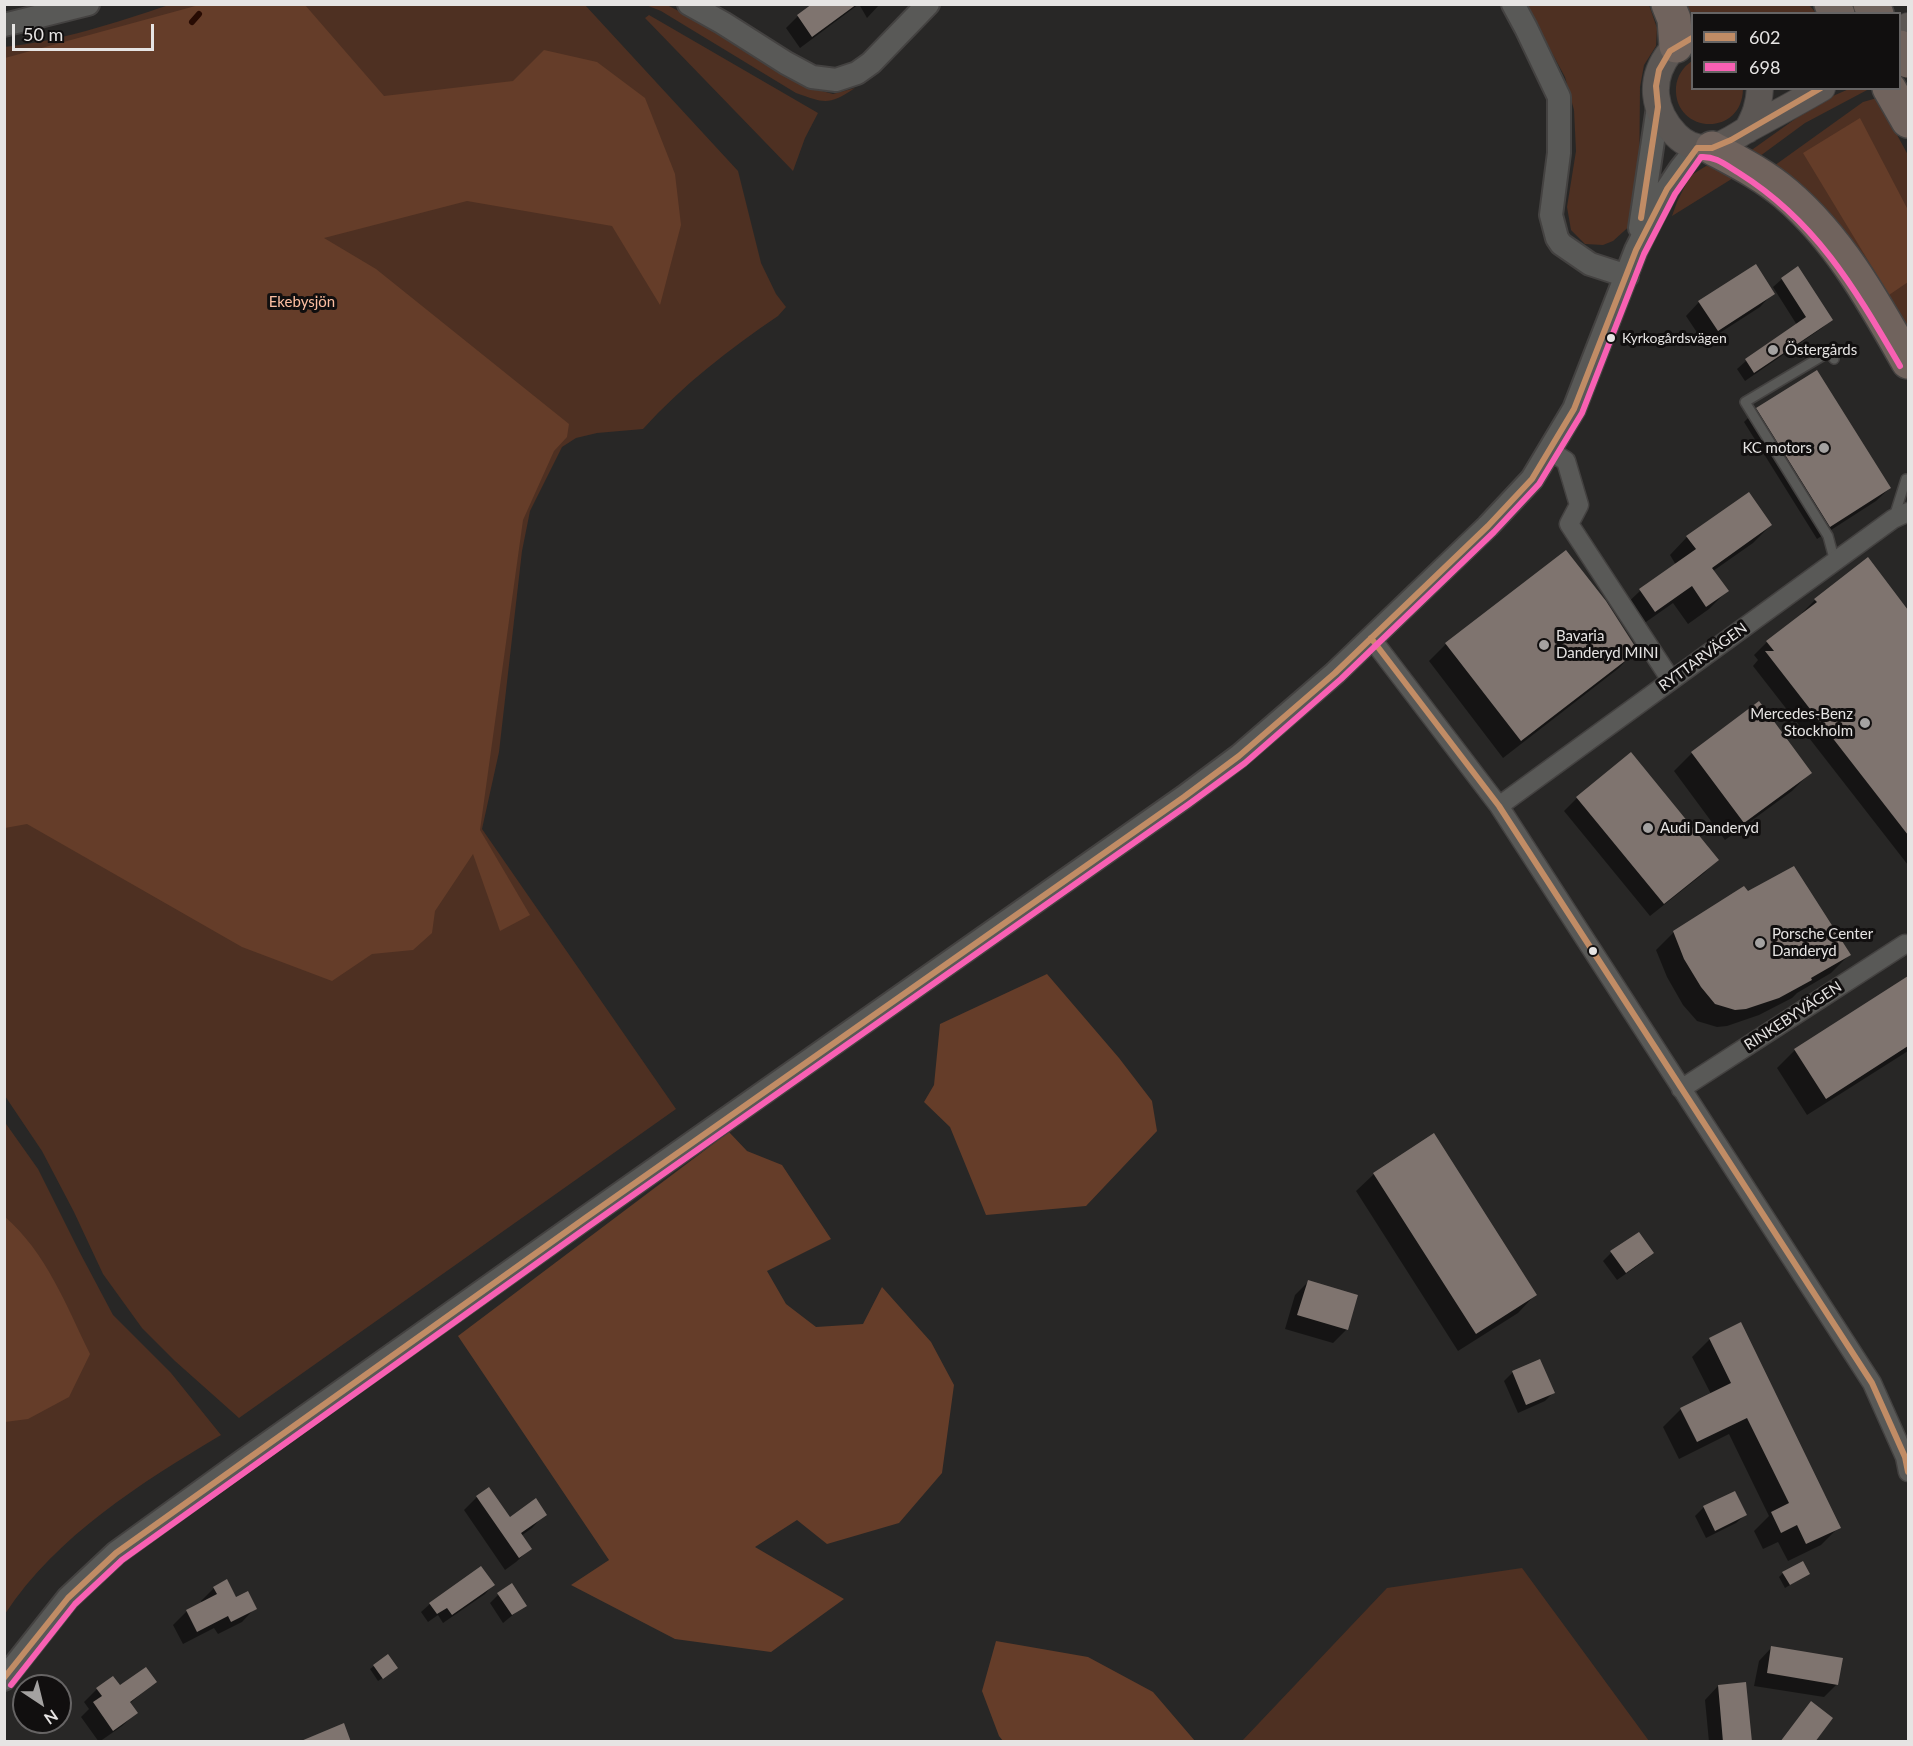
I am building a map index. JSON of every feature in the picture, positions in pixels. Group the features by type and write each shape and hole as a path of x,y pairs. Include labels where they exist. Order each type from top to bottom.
{"highway":[{"path":"1668,4 1684,42"},
{"path":"1705,148 1753,170 1786,195 1833,242 1882,316 1908,362"}],"main road":[{"path":"1684,42 1670,51 1659,70 1656,86 1658,107 1666,125 1682,140 1705,148 1731,140 1818,90"},
{"path":"1747,130 1755,115 1760,90"}],"street":[{"path":"4,25 88,4"},
{"path":"689,4 812,77 836,80 857,73 871,63 928,4"},
{"path":"1513,4 1559,97 1559,153 1551,215 1557,238 1561,244 1590,264 1627,276"},
{"path":"1636,250 1658,107"},
{"path":"4,1679 68,1598 116,1553 584,1219 1184,797 1278,723 1488,526 1532,479 1574,409 1636,250 1667,189 1681,168 1705,148"},
{"path":"1550,451 1566,461 1579,505 1569,524 1671,680"},
{"name":"RYTTARVÄGEN","path":"1499,806 1901,516"},
{"path":"1371,638 1499,806 1872,1383 1905,1457 1908,1472"},
{"name":"RINKEBYVÄGEN","path":"1681,1089 1905,944"}],"lane":[{"path":"1834,359 1829,352 1745,402 1828,536 1835,562"},
{"path":"1901,516 1906,479"}],"green space":[{"name":"Ekebysjön","path":"169,5 585,5 738,171 761,263 776,294 786,307 778,316 742,341 690,383 643,429 597,433 576,438 562,447 530,511 522,551 499,752 482,829 676,1109 239,1418 142,1328 103,1274 42,1151 5,1096 4,47 67,36"},
{"path":"199,5 305,5 384,96 513,81 544,50 597,62 645,98 675,174 681,225 660,305 612,226 467,201 324,238 376,269 569,424 567,437 554,451 523,520 480,830 530,915 500,931 473,854 435,911 432,933 413,950 372,954 332,981 242,947 27,824 5,828 5,58"},
{"path":"646,5 667,5 807,87 833,94 855,88 838,98 826,101 796,93 661,11"},
{"path":"1526,5 1649,5 1657,28 1656,46 1644,65 1640,87 1639,189 1634,222 1613,241 1603,245 1585,244 1571,230 1567,207 1576,151 1574,110 1565,77"},
{"path":"1687,5 1809,5 1815,12 1691,12"},
{"path":"649,15 818,113 805,138 793,171 645,18"},
{"path":"1691,62 1691,90 1743,90 1740,105 1732,116 1721,122 1708,124 1696,121 1685,114 1678,103 1676,87 1681,72"},
{"path":"1847,90 1867,90 1805,123 1756,159 1746,154 1819,102"},
{"path":"1877,98 1908,155 1908,337 1771,168 1863,102"},
{"path":"1860,118 1908,210 1908,282 1889,295 1803,153"},
{"path":"1706,166 1721,167 1738,175 1672,216 1690,176"},
{"path":"1047,974 1119,1058 1152,1101 1157,1131 1086,1206 986,1215 950,1127 924,1102 934,1085 940,1024"},
{"path":"4,1121 38,1169 113,1315 171,1373 221,1435 131,1492 75,1535 49,1559 5,1614"},
{"path":"729,1132 747,1151 782,1165 831,1239 767,1271 786,1304 816,1327 863,1324 882,1287 931,1342 954,1385 942,1473 899,1523 827,1544 797,1520 755,1547 844,1599 771,1652 675,1639 571,1585 609,1560 458,1336"},
{"path":"4,1216 32,1246 54,1280 90,1354 69,1397 28,1419 5,1422"},
{"path":"1522,1568 1649,1741 1242,1741 1387,1588"},
{"path":"996,1641 1088,1657 1153,1692 1195,1741 1003,1741 982,1691"}],"building":[{"path":"812,4 857,4 812,37 797,15"},
{"path":"1756,264 1775,294 1718,331 1698,301"},
{"path":"1798,266 1833,320 1754,373 1745,359 1806,317 1781,278"},
{"name":"KC motors","path":"1817,370 1891,488 1830,527 1756,408"},
{"path":"1749,492 1772,525 1712,568 1729,591 1706,607 1692,586 1655,612 1639,589 1696,549 1686,536"},
{"name":"Bavaria Danderyd MINI","path":"1566,550 1606,601 1638,651 1521,741 1445,643"},
{"name":"Mercedes-Benz Stockholm","path":"1868,557 1908,610 1908,835 1765,651 1774,651 1766,641 1817,602 1814,599"},
{"path":"1759,701 1812,773 1744,823 1691,752"},
{"name":"Audi Danderyd","path":"1631,752 1719,860 1664,904 1576,797"},
{"name":"Porsche Center Danderyd","path":"1794,866 1851,955 1779,998 1746,1009 1735,1010 1715,1004 1701,987 1684,959 1673,931 1744,886 1748,891"},
{"path":"1908,976 1908,1046 1826,1099 1794,1049"},
{"path":"1434,1133 1537,1295 1476,1334 1373,1173"},
{"path":"1639,1232 1654,1253 1626,1273 1610,1251"},
{"path":"1308,1280 1358,1295 1348,1330 1297,1315"},
{"path":"1741,1322 1841,1528 1806,1544 1797,1525 1781,1533 1771,1512 1789,1503 1747,1418 1697,1442 1680,1408 1731,1383 1709,1338"},
{"path":"1540,1359 1555,1393 1526,1405 1512,1371"},
{"path":"489,1487 510,1517 536,1498 547,1515 521,1533 532,1549 519,1558 476,1496"},
{"path":"1735,1491 1747,1515 1715,1531 1703,1506"},
{"path":"1803,1561 1810,1574 1790,1585 1782,1572"},
{"path":"481,1566 495,1585 452,1615 447,1608 437,1614 429,1603"},
{"path":"227,1579 236,1597 248,1591 257,1609 231,1622 228,1616 197,1632 186,1610 217,1594 213,1587"},
{"path":"512,1583 527,1606 512,1615 497,1593"},
{"path":"1771,1646 1843,1658 1838,1685 1767,1673"},
{"path":"388,1654 398,1668 383,1679 373,1665"},
{"path":"146,1667 157,1682 130,1702 138,1713 113,1731 93,1702 102,1696 96,1688 113,1676 120,1685"},
{"path":"1746,1682 1752,1742 1723,1742 1718,1685"},
{"path":"1811,1701 1833,1718 1815,1742 1780,1742"},
{"path":"344,1723 351,1742 301,1742 301,1741"}],"waterway":[{"path":"192,22 199,14"}],"transit line":[{"name":"602","path":"1641,218 1658,107 1656,86 1659,70 1670,51 1691,39"},
{"name":"602","path":"4,1678 68,1598 116,1553 584,1219 1184,797 1239,756 1335,673 1488,526 1532,479 1574,409 1636,250 1667,189 1697,148 1712,148 1731,140 1818,90"},
{"name":"698","path":"11,1685 75,1604 122,1560 589,1226 1189,804 1245,763 1341,679 1494,532 1539,484 1582,413 1644,254 1675,194 1701,157 1712,158 1739,173 1791,213 1812,235 1850,284 1900,366"},
{"name":"602","path":"1371,638 1499,806 1872,1383 1905,1457 1908,1472"}],"place":[{"name":"Kyrkogårdsvägen","path":"1611,338"},
{"name":"Östergårds","path":"1773,350"},
{"name":"KC motors","path":"1824,448"},
{"name":"Bavaria Danderyd MINI","path":"1544,645"},
{"name":"Mercedes-Benz Stockholm","path":"1865,723"},
{"name":"Audi Danderyd","path":"1648,828"},
{"name":"Porsche Center Danderyd","path":"1760,943"}]}
